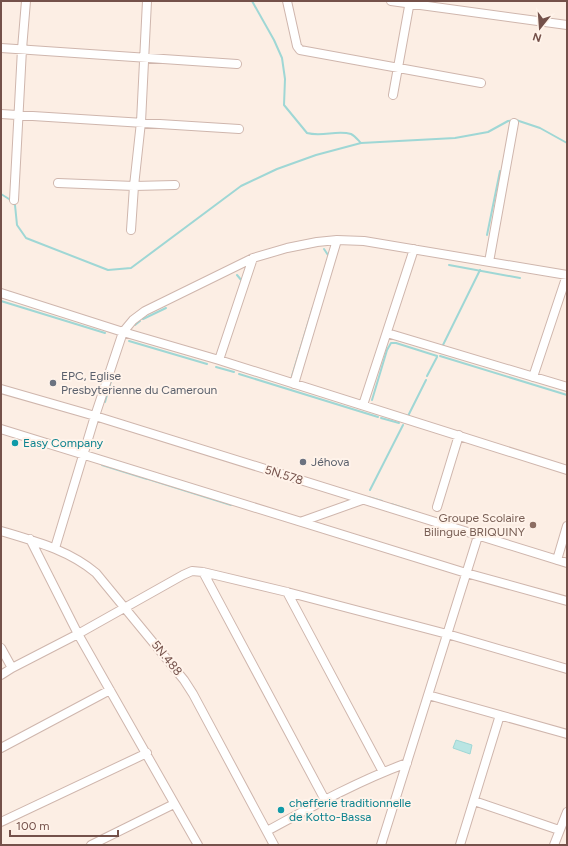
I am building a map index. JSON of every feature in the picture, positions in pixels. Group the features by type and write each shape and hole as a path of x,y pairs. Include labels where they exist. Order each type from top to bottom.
{"street":[{"path":"14,200 26,1"},
{"path":"131,230 141,122 143,57 147,1"},
{"path":"287,1 297,46 300,50 481,83"},
{"path":"391,1 410,2 567,25"},
{"path":"393,95 410,2"},
{"path":"1,48 237,64"},
{"path":"1,114 239,129"},
{"path":"489,262 514,123"},
{"path":"58,183 134,186 175,185"},
{"path":"294,384 337,240"},
{"path":"55,548 95,416 123,332 133,320 145,311 253,258 287,248 317,242 337,240 364,241 567,275 533,377"},
{"path":"364,406 414,249"},
{"path":"219,360 253,258"},
{"path":"1,294 219,360 567,470"},
{"path":"387,333 567,387"},
{"name":"5N.578","path":"1,389 95,416 567,563"},
{"path":"1,428 83,455 303,521 466,573 567,601"},
{"path":"437,507 459,436"},
{"path":"303,521 362,500"},
{"path":"556,560 567,526"},
{"name":"5N.488","path":"1,531 55,548 96,572 184,680 274,845"},
{"path":"381,845 478,536"},
{"path":"30,540 78,634 198,845"},
{"path":"1,675 192,571 203,572 287,592 447,634 567,669"},
{"path":"203,572 325,800"},
{"path":"287,592 383,772"},
{"path":"1,648 12,668"},
{"path":"1,748 110,690"},
{"path":"428,695 567,734"},
{"path":"460,845 500,715"},
{"path":"1,822 147,753"},
{"path":"267,831 325,800 383,772 407,763"},
{"path":"474,801 559,830"},
{"path":"91,845 174,804"},
{"path":"554,845 567,812"}],"water":[{"path":"456,740 472,745 470,754 453,748"}],"waterway":[{"path":"252,1 274,40 282,58 285,79 284,105 307,133 346,133 351,134 361,143"},
{"path":"1,194 15,205 17,225 26,238 108,270 131,268 241,186 277,169 316,155 361,143 455,138 488,132 508,121 516,120 540,128 567,143"},
{"path":"487,235 500,171"},
{"path":"324,249 328,255 328,258"},
{"path":"449,265 520,278"},
{"path":"442,347 480,270"},
{"path":"237,275 242,281"},
{"path":"1,301 105,333"},
{"path":"292,376 313,307"},
{"path":"143,319 166,308"},
{"path":"135,325 140,321"},
{"path":"129,341 207,364"},
{"path":"372,400 387,350 391,343 396,343 437,356"},
{"path":"440,356 567,395"},
{"path":"427,376 437,357"},
{"path":"216,367 234,372"},
{"path":"105,402 113,374"},
{"path":"239,374 378,417"},
{"path":"408,416 426,380"},
{"path":"381,418 399,423"},
{"path":"370,490 403,425"},
{"path":"102,465 147,479"},
{"path":"148,479 231,505"},
{"path":"368,497 382,501"},
{"path":"391,504 410,510"}],"place":[{"name":"EPC, Eglise Presbyterienne du Cameroun","path":"53,383"},
{"name":"Easy Company","path":"15,443"},
{"name":"Jéhova","path":"303,462"},
{"name":"Groupe Scolaire Bilingue BRIQUINY","path":"533,525"},
{"name":"chefferie traditionnelle de Kotto-Bassa","path":"281,810"}]}
